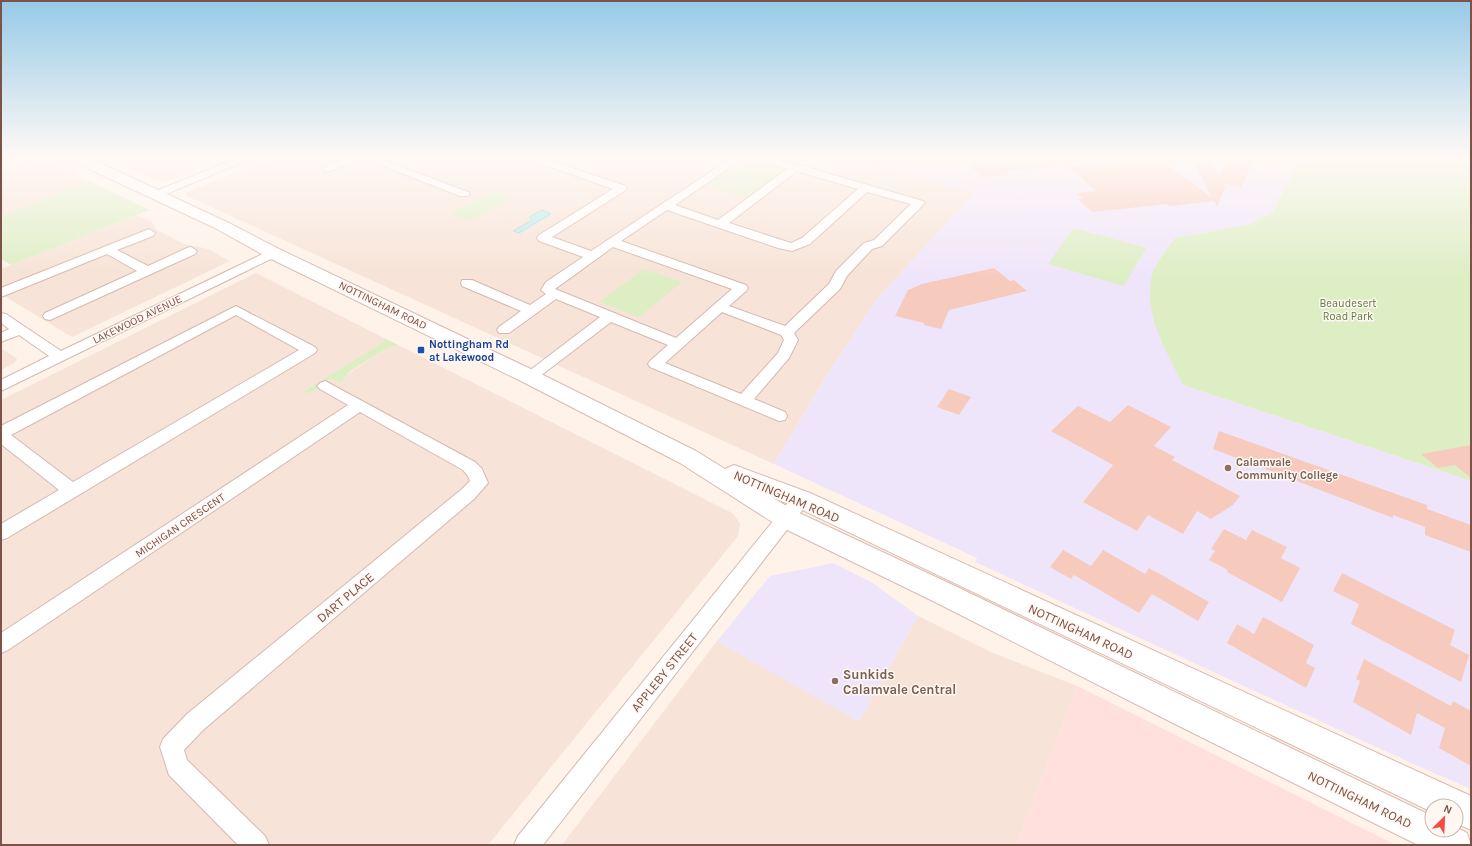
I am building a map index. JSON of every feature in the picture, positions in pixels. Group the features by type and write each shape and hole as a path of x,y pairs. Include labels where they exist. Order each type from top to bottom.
{"street":[{"name":"NOTTINGHAM ROAD","path":"158,196 221,225 273,253 530,377 688,457 794,508 1471,813"},
{"path":"592,256 543,238 609,196"},
{"path":"677,344 548,290 551,285 592,256 680,196"},
{"path":"720,224 757,196"},
{"path":"666,206 792,247 806,241 856,196"},
{"path":"787,332 835,286 841,274 868,246 878,243 919,203 896,196"},
{"path":"1,293 69,264 149,233"},
{"path":"612,242 741,288 655,364 779,416"},
{"path":"108,250 147,271"},
{"path":"50,316 191,251"},
{"name":"LAKEWOOD AVENUE","path":"1,386 273,253"},
{"path":"467,283 532,311"},
{"path":"504,330 555,294"},
{"path":"1,533 72,491 310,350 229,307 1,434 72,491"},
{"path":"720,307 787,332 791,340 784,355 744,401"},
{"path":"530,377 610,316"},
{"path":"1,317 60,357"},
{"path":"1,338 19,330"},
{"name":"DART PLACE","path":"256,845 178,767 171,748 195,722 468,494 479,482 476,473 469,466 325,386"},
{"name":"MICHIGAN CRESCENT","path":"1,644 359,405"},
{"name":"NOTTINGHAM ROAD","path":"794,508 931,587 1139,691 1455,845"},
{"name":"APPLEBY STREET","path":"527,845 794,508"}],"shaded area":[{"path":"1,196 53,196 1,216"},
{"path":"188,196 971,196 877,299 827,375 774,464"},
{"name":"Calamvale Community College","path":"971,196 1281,196 1273,212 1247,225 1175,238 1183,385 1471,481 1471,789 1411,763 975,562 977,558 774,464 827,375 877,299"},
{"path":"137,215 151,221 157,230 184,244 208,249 230,261 72,337 1,294 1,269"},
{"path":"256,273 384,338 383,342 303,392 308,394 331,379 341,384 349,373 389,347 400,346 732,513 740,523 738,536 488,845 1,845 1,400"},
{"path":"1,348 17,359 14,363 1,370"},
{"name":"Sunkids Calamvale Central","path":"833,563 873,583 918,616 859,722 717,641 770,576"},
{"path":"918,616 991,652 1077,686 1016,845 562,845 717,641 859,721"},
{"path":"1077,686 1396,845 1016,845"}],"green space":[{"path":"53,196 121,196 149,210 11,265 1,259 1,216"},
{"path":"483,196 511,197 511,199 473,220 467,221 452,215 452,213"},
{"name":"Beaudesert Road Park","path":"1281,196 1471,196 1471,481 1183,385 1163,345 1153,318 1150,290 1152,275 1156,266 1175,238 1247,225 1273,212"},
{"path":"1074,228 1146,248 1124,286 1048,264"},
{"path":"644,269 682,282 639,317 599,302"},
{"path":"384,338 400,346 389,347 349,372 341,384 331,379 308,394 303,392 383,342"}],"water":[{"path":"542,210 551,214 519,233 513,231 532,220 529,217"}],"building":[{"path":"1080,196 1210,196 1212,198 1211,196 1221,196 1217,207 1214,201 1170,206 1167,204 1092,212 1078,199 1083,199"},
{"path":"994,268 1010,281 1014,280 1027,291 949,310 941,329 895,316 908,290 922,284"},
{"path":"949,389 971,397 959,415 937,407"},
{"path":"1128,405 1171,427 1154,446 1175,457 1172,460 1240,496 1233,505 1211,519 1197,511 1183,534 1148,515 1137,531 1083,502 1113,465 1051,431 1078,406 1110,422"},
{"path":"1219,431 1427,505 1427,509 1471,525 1471,552 1425,535 1425,527 1393,515 1393,518 1213,449"},
{"path":"1471,445 1471,478 1455,465 1438,468 1421,454"},
{"path":"1224,529 1246,540 1252,530 1287,547 1281,558 1300,568 1282,602 1227,572 1228,570 1209,560 1215,551 1211,549"},
{"path":"1063,550 1091,566 1103,550 1145,574 1149,568 1209,602 1198,621 1152,594 1139,613 1074,575 1071,579 1050,567"},
{"path":"1342,573 1455,630 1450,645 1469,655 1461,682 1351,624 1359,604 1333,591"},
{"path":"1263,617 1314,645 1306,663 1315,668 1306,688 1227,643 1237,624 1254,634"},
{"path":"1364,659 1451,706 1453,701 1471,711 1471,766 1439,748 1445,728 1417,713 1411,735 1353,702 1360,681 1356,679"}],"place":[{"name":"Nottingham Rd at Lakewood","path":"421,350"},
{"name":"Calamvale Community College","path":"1228,468"},
{"name":"Sunkids Calamvale Central","path":"835,681"}]}
